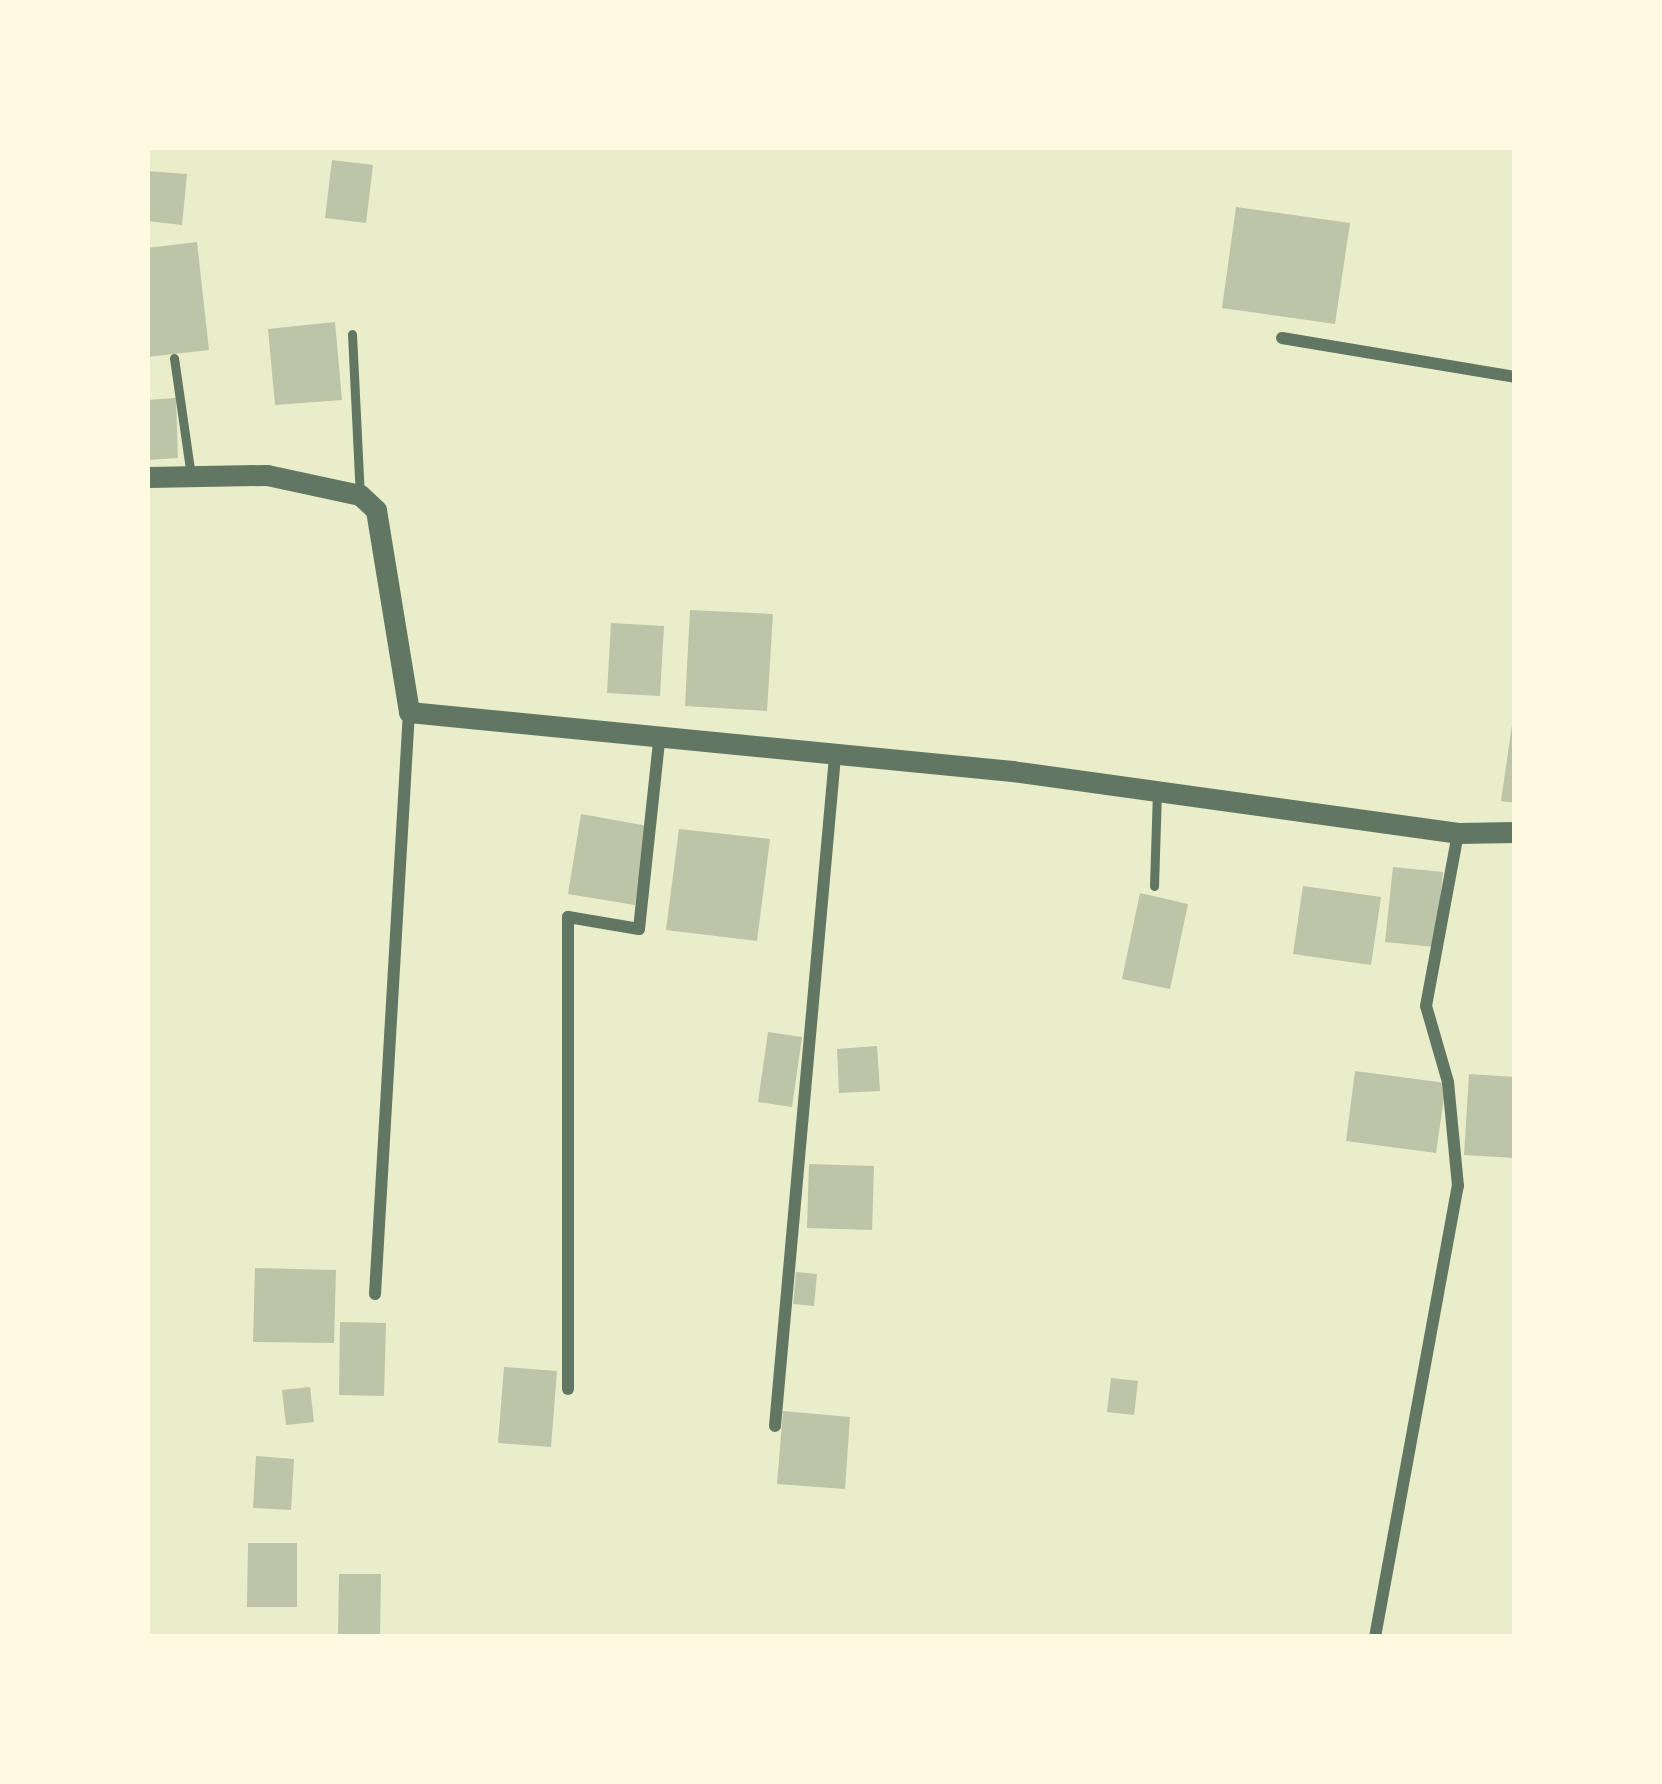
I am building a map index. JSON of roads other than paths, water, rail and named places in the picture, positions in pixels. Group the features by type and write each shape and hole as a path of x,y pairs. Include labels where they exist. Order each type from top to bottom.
{"street":[{"path":"1282,338 1515,376"},
{"path":"147,477 267,475 360,495 376,509 385,534 409,712 374,1294"},
{"path":"409,712 1157,791 1458,833 1515,832"},
{"path":"568,1389 568,917 639,929 658,741"},
{"path":"776,1426 835,756"},
{"path":"1375,1637 1454,1232 1458,1186 1448,1082 1426,1006 1458,833"}],"lane":[{"path":"352,334 360,495"},
{"path":"174,358 191,476"},
{"path":"1154,886 1157,791"}]}
